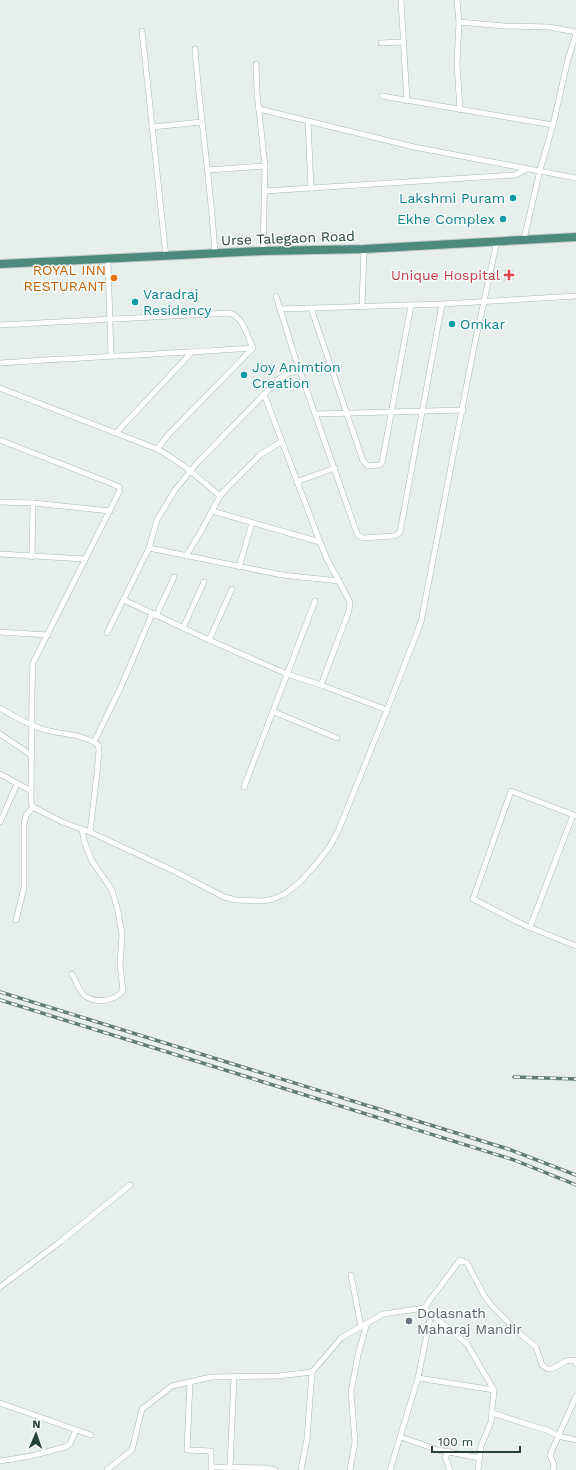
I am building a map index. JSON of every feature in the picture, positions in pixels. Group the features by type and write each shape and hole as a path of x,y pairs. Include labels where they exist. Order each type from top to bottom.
{"highway":[{"name":"Urse Talegaon Road","path":"0,264 108,260 263,251 364,249 576,237"}],"street":[{"path":"401,0 407,101"},
{"path":"456,0 459,22 457,64 460,110"},
{"path":"459,22 504,26 549,27 576,33 540,170 524,240"},
{"path":"142,31 166,257"},
{"path":"381,43 404,42"},
{"path":"195,49 215,254"},
{"path":"256,64 265,166 263,251"},
{"path":"382,96 553,125"},
{"path":"259,109 414,147 576,178"},
{"path":"152,127 202,122"},
{"path":"308,122 311,188"},
{"path":"207,170 265,166"},
{"path":"265,191 515,175 527,169"},
{"path":"0,440 77,469 119,487 120,490 34,664 31,724 31,803 34,807 62,822 90,832 176,872 224,897 249,901 273,899 285,894 300,882 330,846 339,829 421,622 497,241"},
{"path":"362,306 364,249"},
{"path":"108,260 111,356"},
{"path":"276,296 300,370 358,535 363,538 397,535 400,532 442,304"},
{"path":"280,309 442,304 576,296"},
{"path":"311,308 366,464 379,465 382,463 411,305"},
{"path":"0,325 229,313 234,314 239,318 253,348"},
{"path":"0,363 191,353 253,348"},
{"path":"157,449 168,435 253,348"},
{"path":"116,433 191,353"},
{"path":"107,633 149,548 157,520 174,490 280,378 289,373 300,370"},
{"path":"0,388 157,449 190,472 220,496"},
{"path":"264,394 296,482 327,560 350,602 349,611 321,685"},
{"path":"316,414 463,410"},
{"path":"186,556 220,496 261,454 281,442"},
{"path":"296,482 335,468"},
{"path":"0,502 33,502 110,510"},
{"path":"32,557 33,502"},
{"path":"212,511 320,542"},
{"path":"239,567 252,523"},
{"path":"149,548 282,575 339,581"},
{"path":"0,554 85,559"},
{"path":"94,742 154,615 174,577"},
{"path":"183,628 204,582"},
{"path":"208,640 232,589"},
{"path":"124,600 208,640 287,674 387,710"},
{"path":"244,787 274,712 315,601"},
{"path":"0,632 48,635"},
{"path":"0,708 42,729 70,734 94,742 98,745 99,750 90,832"},
{"path":"274,712 337,738"},
{"path":"0,734 31,755"},
{"path":"0,774 31,791"},
{"path":"0,821 17,784"},
{"path":"530,927 575,816 511,792 473,898 530,927 576,946"},
{"path":"16,920 24,888 24,824 26,815 34,807"},
{"path":"72,974 85,996 93,999 106,1000 114,998 123,991 120,964 122,935 118,911 112,890 92,861 84,841 82,829"},
{"path":"0,1286 60,1242 130,1185"},
{"path":"301,1470 307,1439 312,1372 341,1338 383,1314 424,1308 460,1260 467,1263 485,1297 493,1307 518,1332 536,1347 542,1365 548,1369 552,1369 566,1361 575,1360 576,1364"},
{"path":"351,1275 361,1327"},
{"path":"424,1308 466,1344 494,1390 491,1422 481,1446 478,1470"},
{"path":"390,1470 418,1378 431,1314"},
{"path":"350,1470 355,1442 351,1392 358,1355 367,1324"},
{"path":"107,1470 132,1450 142,1409 172,1386 211,1377 279,1376 312,1372"},
{"path":"230,1467 234,1376"},
{"path":"418,1378 494,1390"},
{"path":"190,1382 187,1450 211,1451 212,1469 230,1467 266,1468 275,1470"},
{"path":"553,1470 554,1465 550,1455 576,1396"},
{"path":"0,1403 91,1435"},
{"path":"492,1413 549,1431 558,1436 576,1440"},
{"path":"0,1461 32,1456 65,1447 70,1444 76,1430"},
{"path":"401,1437 449,1452 480,1458"},
{"path":"449,1452 445,1457 450,1470"}],"shaded area":[{"name":"Unique Hospital","path":"505,269 513,269 513,281 503,282"}],"railway":[{"path":"0,992 508,1149 576,1175"},
{"path":"0,1000 514,1160 576,1185"},
{"path":"514,1077 576,1079"}],"place":[{"name":"Lakshmi Puram","path":"513,198"},
{"name":"Ekhe Complex","path":"503,219"},
{"name":"Unique Hospital","path":"509,275"},
{"name":"ROYAL INN RESTURANT","path":"114,278"},
{"name":"Varadraj Residency","path":"135,302"},
{"name":"Omkar","path":"452,324"},
{"name":"Joy Animtion Creation","path":"244,375"},
{"name":"Dolasnath Maharaj Mandir","path":"409,1321"}]}
